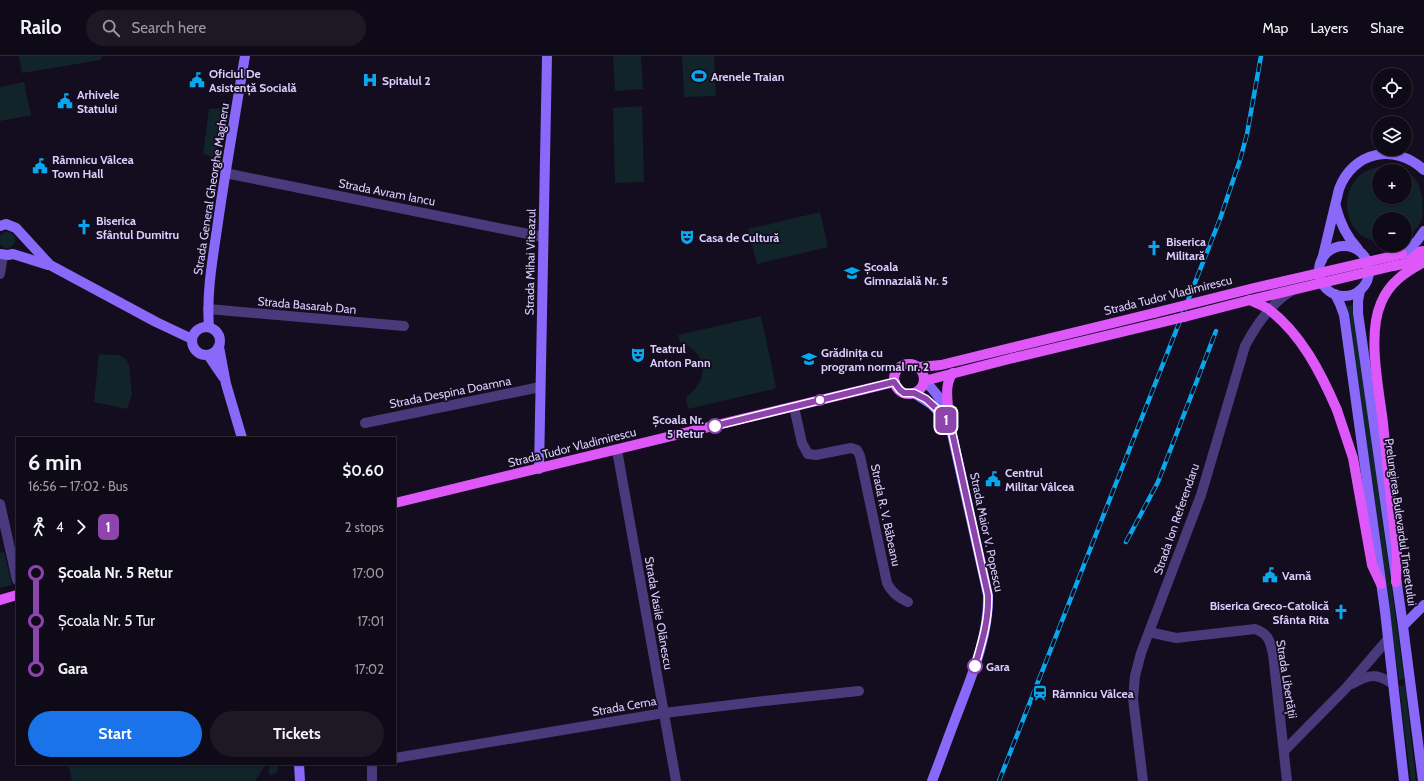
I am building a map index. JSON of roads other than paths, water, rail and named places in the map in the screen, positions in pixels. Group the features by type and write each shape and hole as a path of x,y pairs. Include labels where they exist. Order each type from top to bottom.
{"main road":[{"name":"Strada General Gheorghe Magheru","path":"210,327 208,309 210,281 225,173 245,56"},
{"name":"Strada Mihai Viteazul","path":"539,468 547,56"},
{"path":"1424,170 1408,158 1389,154 1375,155 1362,160 1351,168 1342,180 1319,267 1321,280 1324,286 1335,294 1348,296 1360,290 1380,266 1400,254 1417,241 1424,231"},
{"path":"1336,204 1341,223 1346,234 1369,264 1368,280"},
{"path":"0,224 11,225 50,265"},
{"path":"5,254 20,247 22,242 19,232"},
{"path":"1322,260 1331,249 1345,245 1362,253 1376,257 1400,254 1424,247"},
{"name":"Strada Tudor Vladimirescu","path":"924,381 953,374 1011,353 1254,288 1400,254 1424,251"},
{"path":"5,254 50,265 156,322 192,338"},
{"path":"1396,582 1397,553 1375,349 1375,324 1377,312 1385,293 1403,274 1424,261"},
{"name":"Strada Tudor Vladimirescu","path":"396,503 894,382 896,371 902,366 909,364 919,367 941,365 1011,353 1250,300 1393,266 1424,261"},
{"name":"Prelungirea Bulevardul Tineretului","path":"1360,290 1358,313 1398,595 1422,781"},
{"path":"1335,294 1344,315 1381,584 1404,781"},
{"path":"1250,300 1270,311 1291,331 1300,342 1323,378 1349,442 1372,565 1381,584"},
{"path":"220,346 214,353 202,355 197,352 193,346 192,338 198,329 204,327 210,327 218,333 226,384 242,437"},
{"path":"208,355 226,384"},
{"path":"914,393 920,389 924,381 922,371 919,367"},
{"path":"949,420 947,386 953,374"},
{"name":"Strada Maior V. Popescu","path":"924,381 942,401 949,420 988,595 987,623 975,666 932,781"},
{"path":"894,382 904,393 914,393 932,404 949,420"},
{"path":"1398,595 1406,607 1411,610 1421,608"},
{"path":"0,600 16,596"},
{"path":"1402,626 1421,608"},
{"path":"299,765 300,781"}],"street":[{"name":"Strada Avram Iancu","path":"225,173 543,237"},
{"path":"0,274 5,254"},
{"name":"Strada Ion Referendaru","path":"1143,781 1133,699 1135,676 1140,653 1201,495 1245,346 1256,326 1282,296 1302,286 1321,280"},
{"name":"Strada Basarab Dan","path":"208,309 404,326"},
{"name":"Strada Despina Doamna","path":"365,423 540,387"},
{"name":"Strada R. V. Băbeanu","path":"794,407 802,443 808,454 816,455 851,448 857,450 860,456 887,583 891,591 898,597 908,602"},
{"name":"Strada Vasile Olănescu","path":"617,450 676,781"},
{"path":"0,504 16,576"},
{"name":"Strada Libertății","path":"1148,632 1176,638 1255,629 1267,635 1273,654 1287,781"},
{"name":"Strada Libertății","path":"1284,751 1346,688 1388,639"},
{"name":"Strada Libertății","path":"1346,688 1371,675 1382,677 1393,684"},
{"name":"Strada Cerna","path":"396,758 664,713 764,701 859,692"},
{"path":"372,765 372,781"}],"railway":[{"path":"999,781 1220,219 1247,134 1261,56"},
{"path":"1126,542 1158,482 1216,331"}],"place":[{"name":"Arenele Traian","path":"699,76"},
{"name":"Oficiul De Asistență Socială","path":"197,80"},
{"name":"Spitalul 2","path":"370,80"},
{"name":"Arhivele Statului","path":"65,101"},
{"name":"Râmnicu Vâlcea Town Hall","path":"40,166"},
{"name":"Biserica Sfântul Dumitru","path":"84,227"},
{"name":"Casa de Cultură","path":"687,237"},
{"name":"Biserica Militară","path":"1154,248"},
{"name":"Școala Gimnazială Nr. 5","path":"852,273"},
{"name":"Teatrul Anton Pann","path":"638,355"},
{"name":"Grădinița cu program normal nr. 2","path":"809,359"},
{"name":"Școala Nr. 5 Retur","path":"715,426"},
{"name":"Centrul Militar Vâlcea","path":"993,479"},
{"name":"Vamă","path":"1270,575"},
{"name":"Biserica Greco-Catolică Sfânta Rita","path":"1341,612"},
{"name":"Gara","path":"975,666"},
{"name":"Râmnicu Vâlcea","path":"1040,693"}]}
